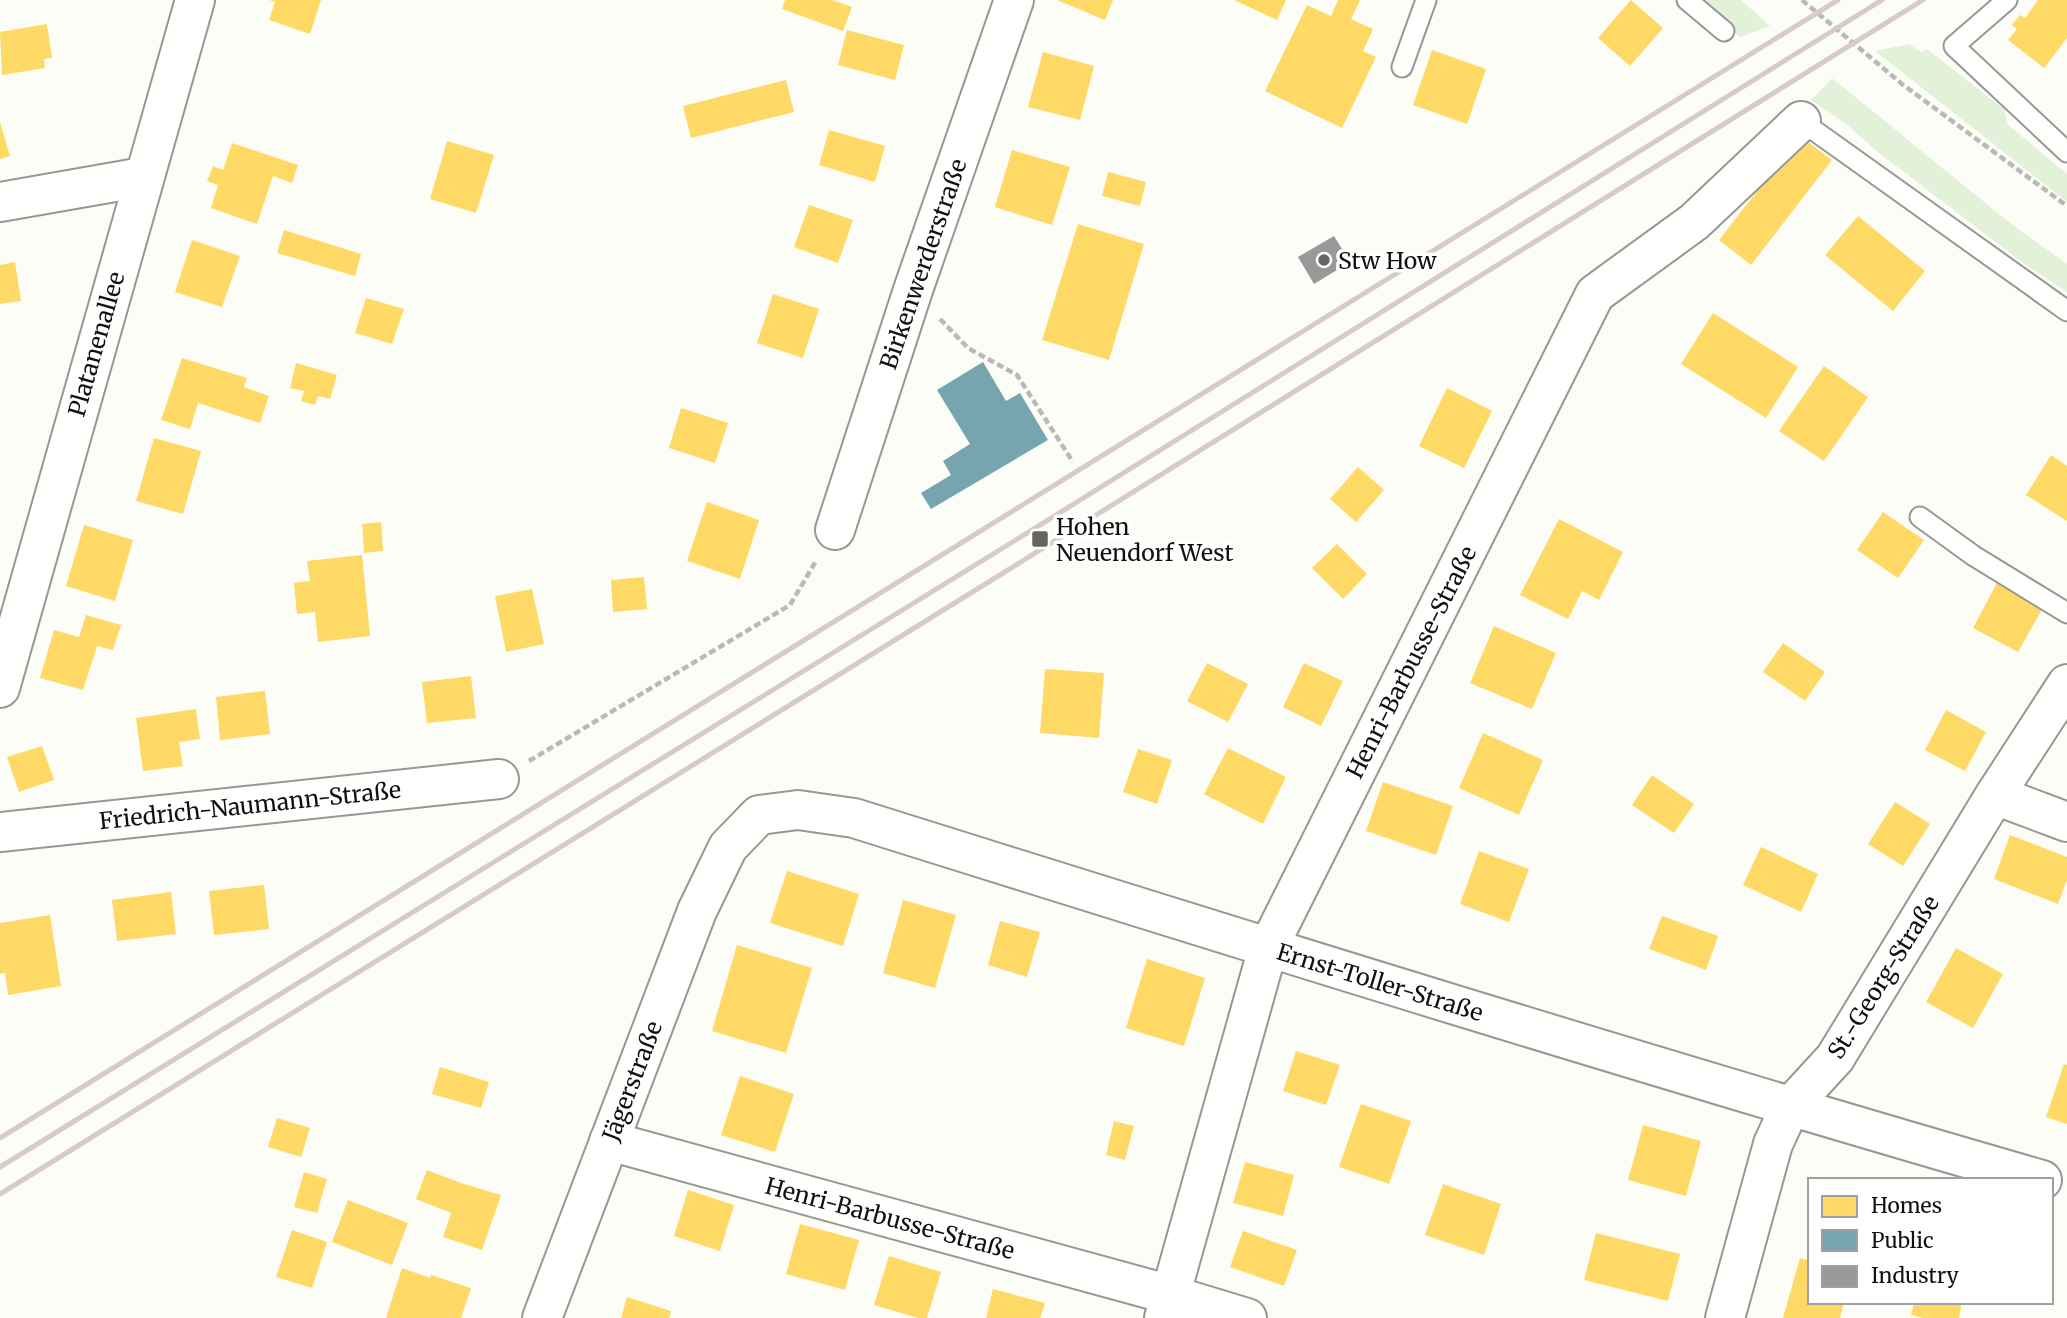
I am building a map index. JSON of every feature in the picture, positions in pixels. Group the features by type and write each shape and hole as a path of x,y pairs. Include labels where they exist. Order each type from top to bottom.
{"street":[{"name":"Platanenallee","path":"0,688 195,0"},
{"name":"Birkenwerderstraße","path":"835,530 913,290 1014,0"},
{"name":"Henri-Barbusse-Straße","path":"1168,1306 1268,948 1595,294 1694,222 1801,121"},
{"path":"0,202 143,177"},
{"name":"St.-Georg-Straße","path":"1725,1318 1773,1144 1790,1107 1835,1058 1995,794 2067,684"},
{"name":"Friedrich-Naumann-Straße","path":"0,832 499,779"},
{"path":"1995,794 2067,822"},
{"name":"Ernst-Toller-Straße","path":"728,847 759,815 799,810 854,818 1268,948 1790,1107 2035,1178"},
{"name":"Jägerstraße","path":"542,1318 697,911 728,847"},
{"name":"Henri-Barbusse-Straße","path":"609,1141 1168,1306 1247,1318"}],"lane":[{"path":"1402,67 1426,0"},
{"path":"1687,0 1724,31"},
{"path":"2007,0 1954,46 2067,152"},
{"path":"1801,121 2067,311"},
{"path":"1920,517 1974,556 2067,613"}],"path":[{"path":"1801,0 1902,84 2067,206"},
{"path":"913,290 968,348 1017,375 1073,462"},
{"path":"499,779 790,605 835,530"}],"green space":[{"path":"1698,0 1741,0 1770,26 1740,37"},
{"path":"1909,44 1921,52 1927,49 2004,109 2008,125 2067,174 2067,202 1875,51"},
{"path":"1832,78 2010,223 2067,264 2067,292 2027,266 1879,153 1845,123 1811,100"}],"building: Homes":[{"path":"269,0 321,0 310,34 269,20 275,2"},
{"path":"785,0 832,0 852,7 843,31 782,9"},
{"path":"1057,0 1113,0 1105,20"},
{"path":"1234,0 1286,0 1277,20"},
{"path":"1338,0 1360,0 1351,19 1373,29 1363,51 1376,57 1342,128 1265,91 1307,5 1331,16"},
{"path":"1631,0 1663,28 1630,66 1598,38"},
{"path":"2038,0 2067,0 2067,38 2044,68 2008,40 2017,29 2012,25 2020,15 2025,18"},
{"path":"47,24 52,58 44,59 45,68 2,75 0,32"},
{"path":"847,30 904,45 895,80 838,65"},
{"path":"1432,50 1486,69 1467,124 1413,105"},
{"path":"1043,52 1094,66 1080,120 1028,107"},
{"path":"786,80 794,112 691,138 683,106"},
{"path":"0,122 10,156 0,159"},
{"path":"829,130 885,146 875,182 819,165"},
{"path":"1800,136 1832,160 1751,265 1719,240"},
{"path":"447,141 494,155 476,213 430,199"},
{"path":"232,143 298,165 292,183 273,176 257,224 211,208 218,185 207,181 213,166 223,170"},
{"path":"1012,150 1070,167 1052,225 995,207"},
{"path":"1108,172 1146,182 1140,206 1102,196"},
{"path":"809,205 853,220 838,263 794,247"},
{"path":"1858,216 1925,271 1893,311 1825,255"},
{"path":"1078,224 1144,244 1109,360 1042,340"},
{"path":"284,230 361,254 355,276 277,253"},
{"path":"192,240 240,256 222,307 175,292"},
{"path":"15,262 21,301 0,304 0,265"},
{"path":"773,294 819,309 803,358 757,343"},
{"path":"366,298 404,309 392,344 355,333"},
{"path":"1713,313 1798,367 1766,418 1681,364"},
{"path":"182,358 247,378 244,387 269,396 260,423 198,403 190,429 161,420"},
{"path":"296,363 337,375 330,399 318,396 315,405 301,401 304,391 290,388"},
{"path":"1824,366 1868,397 1824,461 1779,431"},
{"path":"1447,388 1492,411 1464,468 1419,446"},
{"path":"681,408 728,423 715,463 669,448"},
{"path":"154,438 201,451 183,514 136,501"},
{"path":"2051,455 2067,466 2067,521 2026,495"},
{"path":"1358,467 1384,490 1356,522 1330,499"},
{"path":"707,502 759,520 740,579 687,561"},
{"path":"1883,512 1924,540 1898,578 1857,550"},
{"path":"1559,519 1623,552 1599,600 1582,591 1568,619 1520,595"},
{"path":"381,522 383,551 364,553 362,524"},
{"path":"84,525 133,540 115,601 66,586"},
{"path":"1337,544 1367,574 1343,599 1312,568"},
{"path":"362,555 370,636 318,642 315,612 297,614 294,583 310,581 307,561"},
{"path":"644,577 647,609 613,612 611,580"},
{"path":"1999,579 2045,604 2018,652 1973,628"},
{"path":"532,589 544,644 506,652 495,596"},
{"path":"86,615 121,625 113,650 97,646 83,690 40,678 54,630 79,637"},
{"path":"1494,626 1556,653 1532,709 1470,683"},
{"path":"1783,643 1825,672 1805,701 1763,672"},
{"path":"1207,663 1248,684 1228,722 1187,701"},
{"path":"1304,663 1343,681 1321,726 1283,707"},
{"path":"1045,669 1104,673 1099,738 1040,733"},
{"path":"471,676 476,718 427,723 422,682"},
{"path":"265,691 270,734 220,740 216,697"},
{"path":"196,709 200,739 179,742 183,766 143,771 136,718"},
{"path":"1946,710 1986,732 1965,771 1925,750"},
{"path":"1483,733 1543,760 1519,815 1459,788"},
{"path":"42,746 54,780 19,792 7,757"},
{"path":"1228,748 1286,777 1263,824 1204,794"},
{"path":"1138,749 1172,760 1157,804 1123,792"},
{"path":"1652,775 1694,804 1674,833 1632,805"},
{"path":"1383,782 1453,806 1436,855 1366,831"},
{"path":"1895,802 1930,824 1903,866 1868,844"},
{"path":"2010,835 2067,857 2067,880 2058,904 1994,879"},
{"path":"1761,847 1818,874 1801,912 1743,885"},
{"path":"1479,851 1529,869 1509,922 1460,904"},
{"path":"787,871 859,894 843,946 770,923"},
{"path":"264,885 269,929 214,935 209,891"},
{"path":"171,892 176,934 117,941 112,900"},
{"path":"903,900 956,915 935,988 883,973"},
{"path":"50,915 61,986 8,995 5,973 0,974 0,923"},
{"path":"1662,916 1718,936 1706,970 1649,949"},
{"path":"1000,921 1040,932 1027,977 988,965"},
{"path":"737,945 812,968 786,1053 712,1031"},
{"path":"1956,948 2003,974 1973,1028 1926,1002"},
{"path":"1147,959 1205,978 1184,1046 1126,1028"},
{"path":"1296,1051 1340,1065 1326,1105 1283,1091"},
{"path":"2064,1064 2067,1065 2067,1124 2046,1117"},
{"path":"440,1067 489,1082 481,1108 432,1094"},
{"path":"740,1076 794,1094 775,1152 721,1135"},
{"path":"1361,1104 1411,1121 1389,1184 1339,1167"},
{"path":"277,1118 310,1128 301,1157 268,1147"},
{"path":"1114,1121 1134,1126 1125,1160 1106,1155"},
{"path":"1643,1125 1701,1141 1686,1196 1628,1180"},
{"path":"1245,1162 1294,1175 1283,1216 1233,1203"},
{"path":"427,1170 501,1195 482,1250 443,1237 451,1213 416,1199"},
{"path":"304,1172 327,1179 317,1213 294,1207"},
{"path":"1443,1184 1501,1204 1484,1255 1425,1235"},
{"path":"688,1190 734,1205 720,1251 674,1236"},
{"path":"348,1200 408,1223 392,1265 332,1242"},
{"path":"800,1224 859,1240 845,1290 786,1274"},
{"path":"292,1230 327,1242 312,1288 276,1277"},
{"path":"1243,1231 1297,1250 1284,1286 1230,1267"},
{"path":"1596,1233 1680,1254 1668,1301 1584,1280"},
{"path":"889,1256 941,1272 927,1318 918,1318 874,1305"},
{"path":"1800,1258 1808,1260 1808,1304 1844,1304 1840,1318 1783,1318"},
{"path":"402,1268 471,1288 461,1318 386,1318"},
{"path":"993,1289 1045,1303 1040,1318 986,1318"},
{"path":"627,1297 671,1311 669,1318 621,1318"},
{"path":"1914,1304 1962,1304 1959,1318 1923,1318 1911,1315"}],"building: Public":[{"path":"983,362 1006,401 1020,393 1048,440 931,509 921,493 951,475 943,461 970,444 937,390"}],"building: Industry":[{"name":"Stw How","path":"1334,236 1350,262 1314,284 1298,257"}],"railway":[{"path":"0,1138 1838,0"},
{"path":"0,1167 1040,525 1882,0"},
{"path":"0,1194 1923,0"}],"place":[{"name":"Stw How","path":"1324,260"},
{"name":"Hohen Neuendorf West","path":"1040,539"}]}
